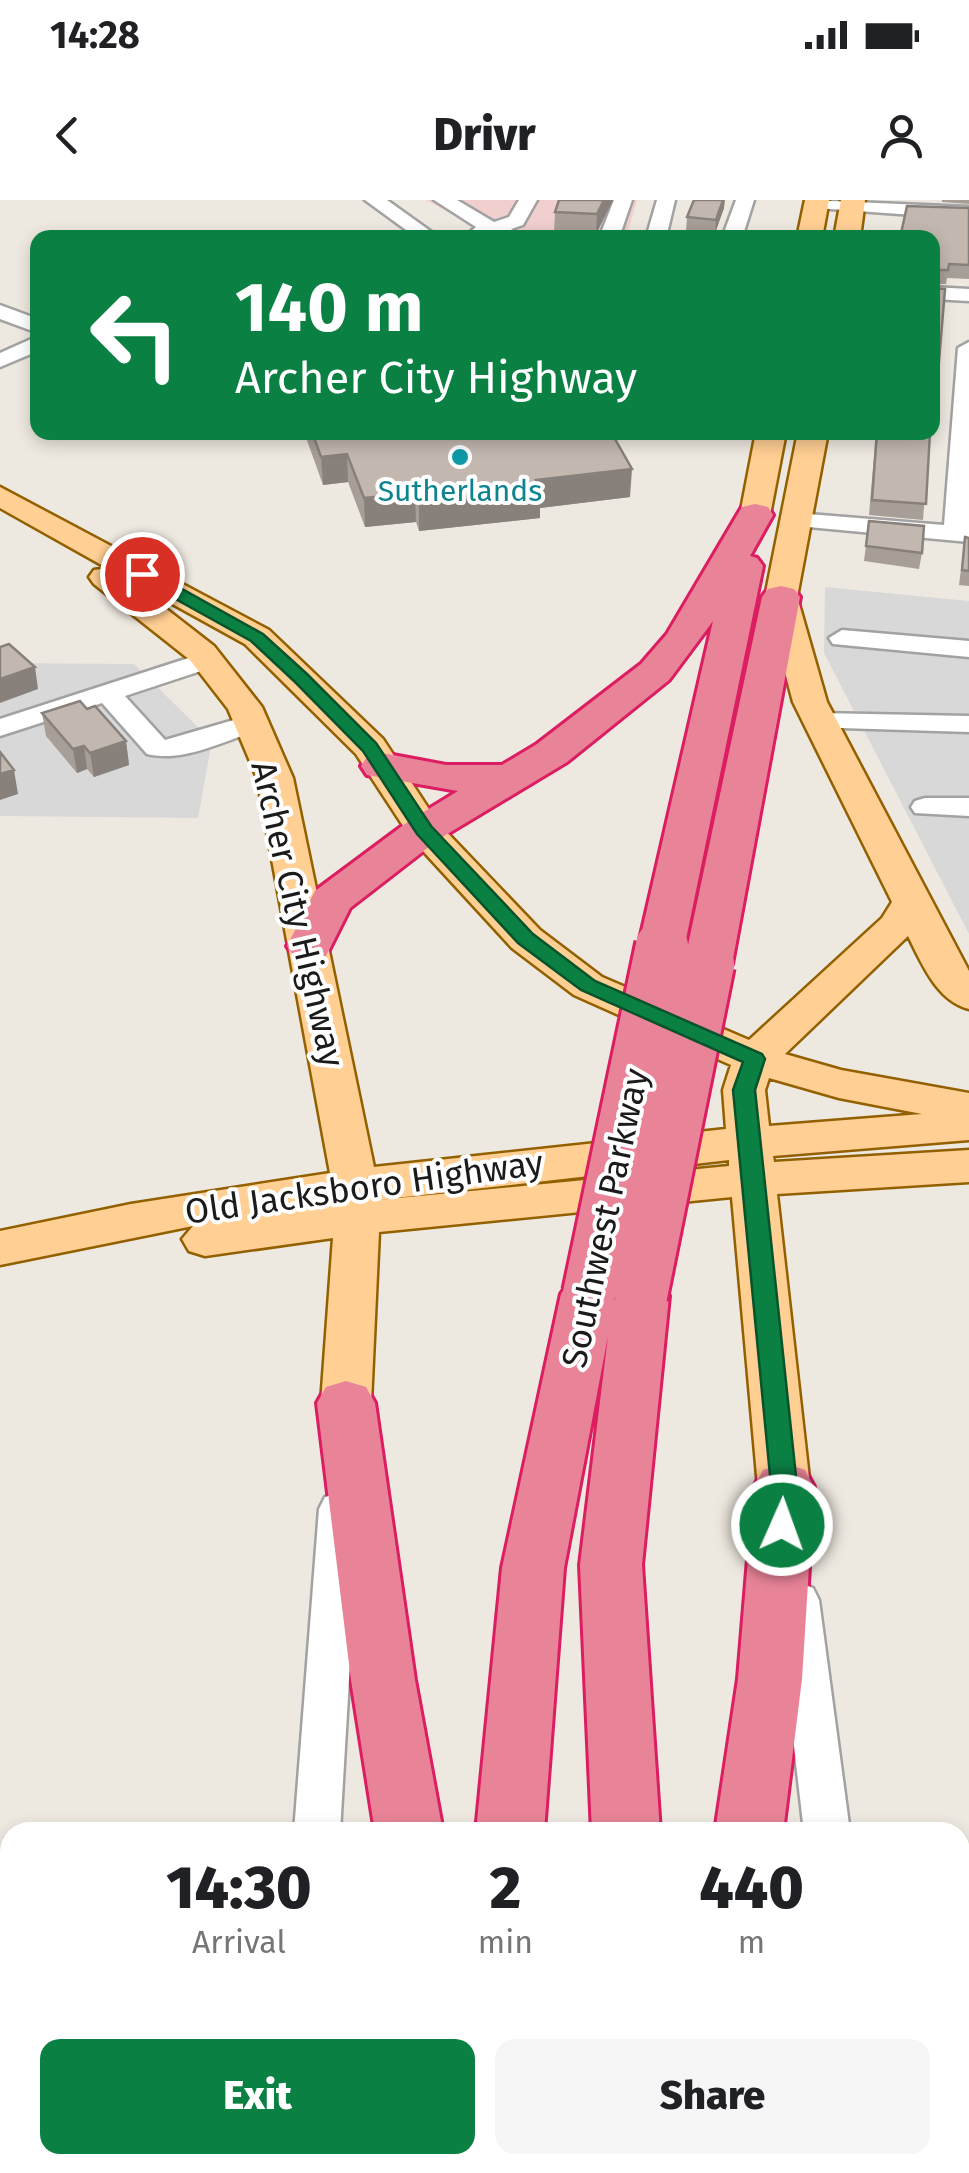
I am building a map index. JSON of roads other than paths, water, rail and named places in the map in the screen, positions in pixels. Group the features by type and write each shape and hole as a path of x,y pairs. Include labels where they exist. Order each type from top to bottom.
{"highway":[{"path":"310,946 332,901 424,830 552,753 655,672 682,639 755,515"},
{"name":"Southwest Parkway","path":"511,1822 533,1568 615,1294 685,954 755,515"},
{"name":"Southwest Parkway","path":"685,954 782,597"},
{"path":"382,766 423,777 468,781 512,777"},
{"name":"Southwest Parkway","path":"615,1294 611,1565 625,1822"},
{"path":"346,1403 383,1680 407,1822"},
{"path":"750,1822 770,1680 784,1486"}],"main road":[{"path":"811,230 816,201"},
{"path":"848,230 853,202"},
{"name":"Southwest Parkway","path":"755,515 769,440"},
{"name":"Southwest Parkway","path":"782,597 811,440"},
{"name":"Archer City Highway","path":"9,501 207,660 244,707 275,778 356,1203"},
{"name":"Archer City Highway","path":"9,501 257,638 370,747 424,830 526,939 588,986 754,1059 839,1084 969,1108"},
{"path":"782,597 810,702 946,971 969,996"},
{"path":"784,1486 744,1090 754,1059 896,926 910,904"},
{"name":"Old Jacksboro Highway","path":"0,1248 76,1230 753,1161 969,1126"},
{"name":"Old Jacksboro Highway","path":"753,1161 969,1166"},
{"path":"346,1403 356,1203"},
{"name":"Old Jacksboro Highway","path":"0,1269 356,1203"}],"street":[{"path":"374,200 419,230"},
{"path":"443,200 497,230"},
{"path":"485,230 516,221 528,200"},
{"path":"612,230 623,200"},
{"path":"658,230 666,200"},
{"path":"735,230 745,200"},
{"path":"816,201 969,213"},
{"path":"940,293 969,295"},
{"path":"0,311 30,324"},
{"path":"0,326 30,324"},
{"path":"0,361 30,346"},
{"path":"796,520 962,534 969,348"},
{"path":"842,638 969,649"},
{"path":"0,728 207,660"},
{"path":"108,692 157,748 168,749 251,723"},
{"path":"820,721 969,724"},
{"path":"925,808 969,806"},
{"path":"318,1822 346,1403"},
{"path":"784,1486 826,1822"}],"place":[{"name":"Sutherlands","path":"460,457"}]}
